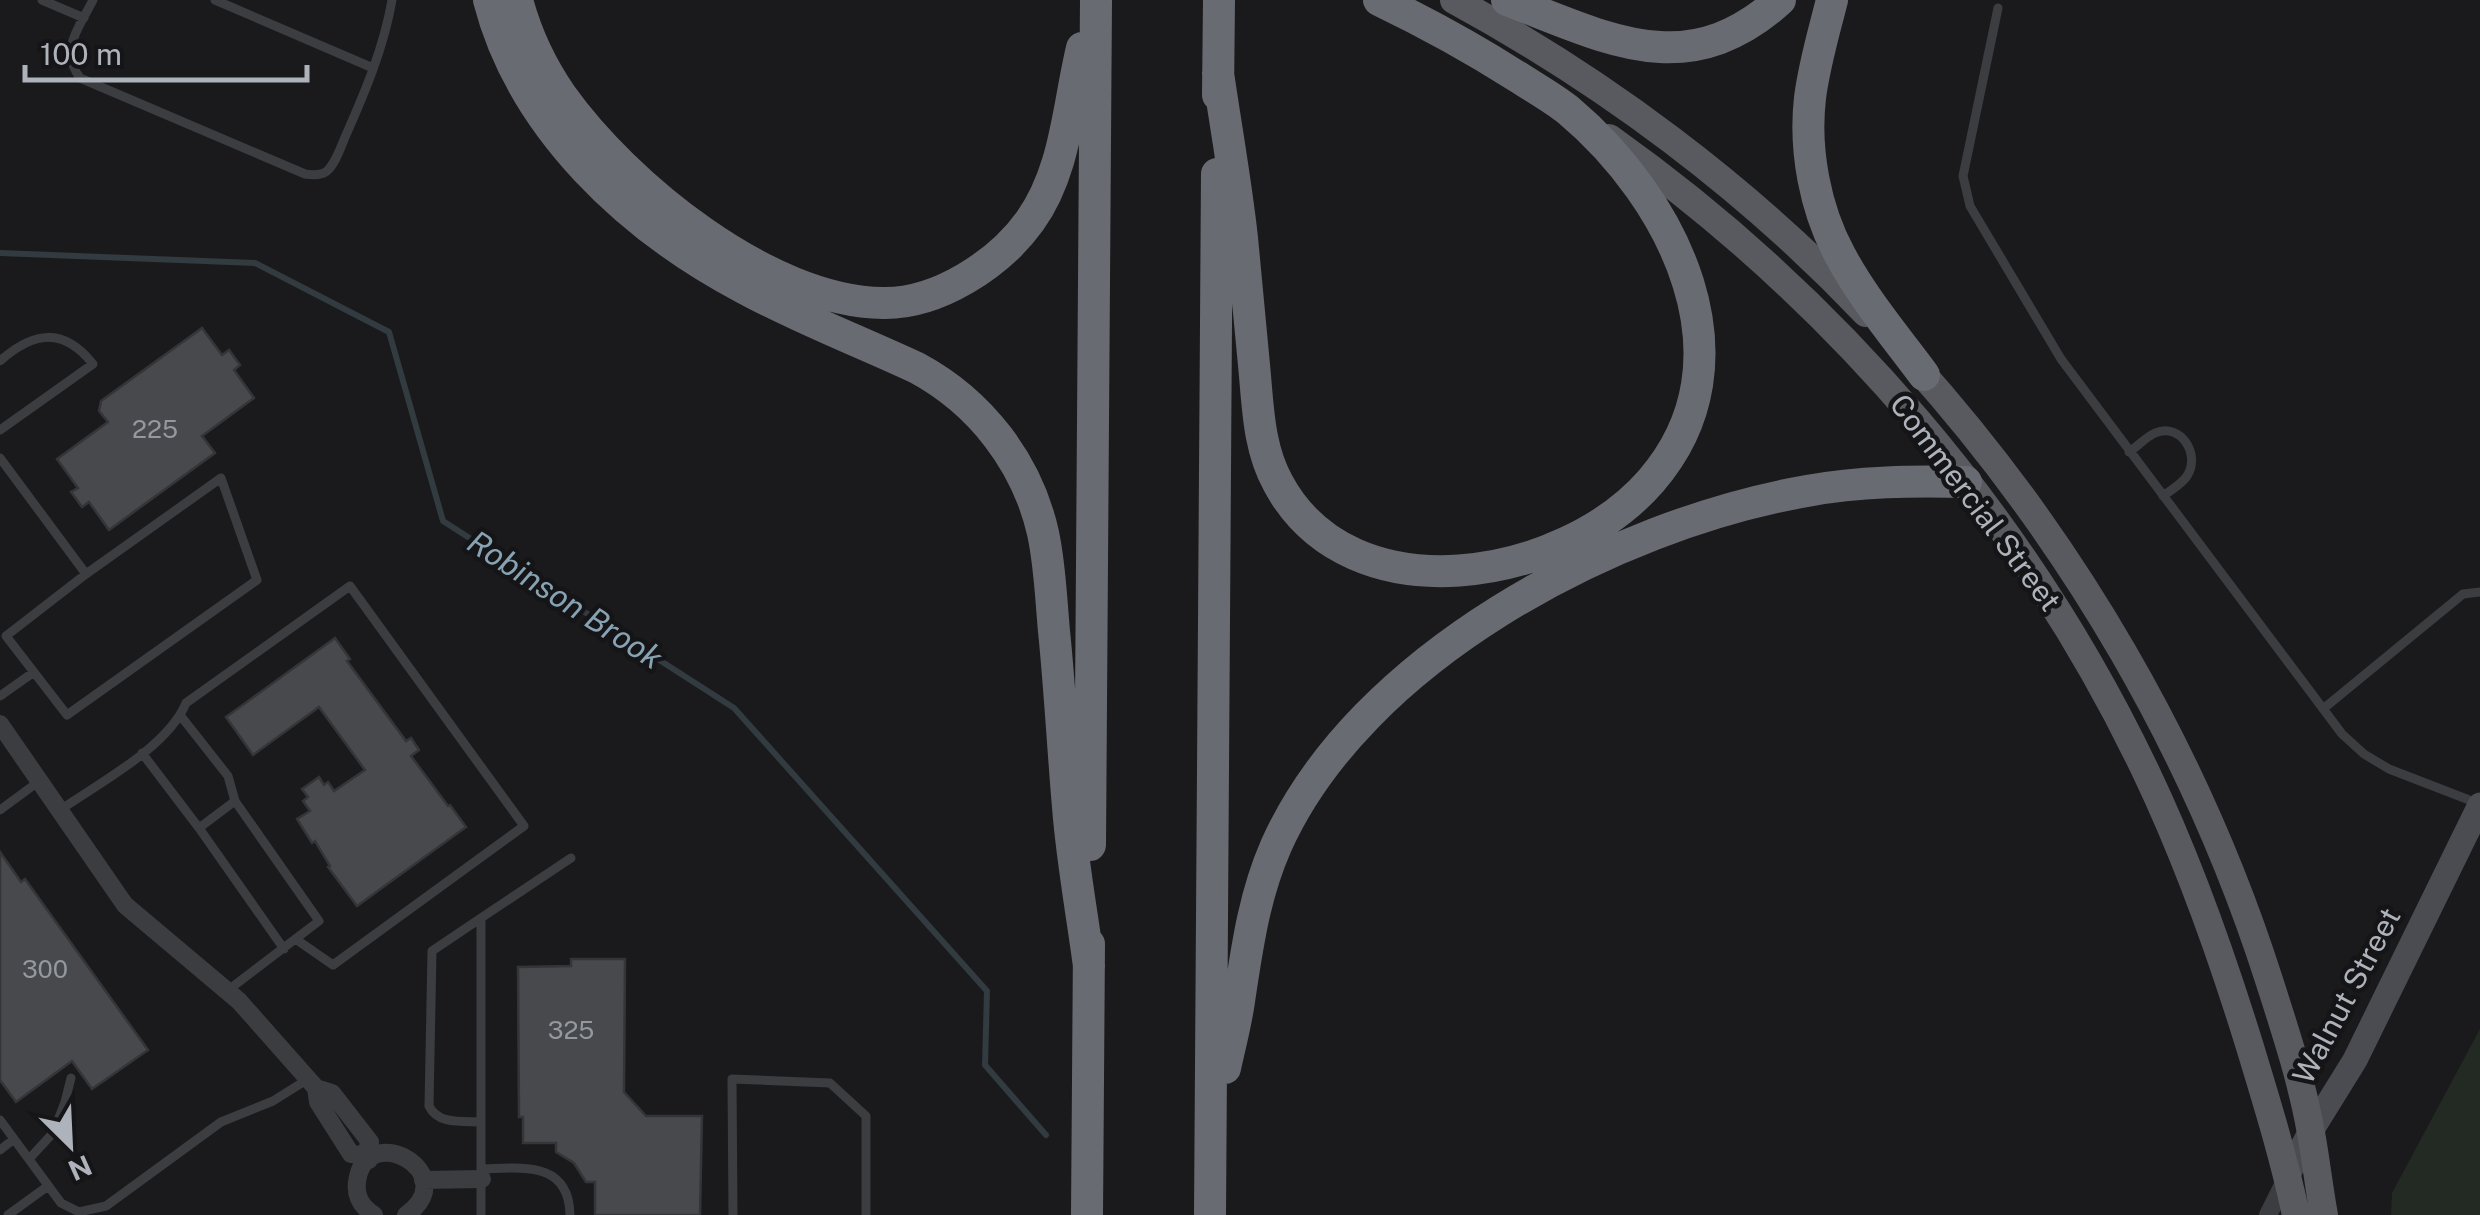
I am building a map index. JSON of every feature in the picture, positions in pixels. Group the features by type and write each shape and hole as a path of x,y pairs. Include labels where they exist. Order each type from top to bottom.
{"highway":[{"path":"489,0 504,46 533,102 572,153 622,204 663,237 733,282 938,380 976,412 1012,457 1035,506 1046,545 1068,810 1089,966"},
{"path":"516,0 533,47 562,96 607,152 657,198 715,240 787,279 836,296 887,304 926,296 962,280 1005,248 1035,214 1057,164 1095,0"},
{"path":"1088,1215 1095,0"},
{"name":"Commercial Street","path":"1380,0 1480,54 1567,109"},
{"path":"1507,0 1609,38 1663,48 1731,34 1780,0"},
{"path":"1832,0 1809,103 1809,141 1817,193 1828,230 1846,266 1924,375"},
{"path":"1210,1215 1218,3"},
{"path":"1218,73 1240,216 1260,429 1268,462 1289,502 1322,535 1365,558 1419,570 1504,565 1548,551 1586,532 1622,508 1652,480 1674,448 1688,415 1696,382 1698,338 1691,291 1679,253 1639,185 1567,109"},
{"path":"1210,1136 1239,1004 1252,919 1277,844 1304,792 1328,760 1410,678 1486,621 1536,590 1620,548 1678,525 1762,500 1822,488 1912,481 1966,482"}],"main road":[{"name":"Commercial Street","path":"1454,0 1586,79 1698,161 1802,251 1924,375 1990,455 2052,540 2159,718 2218,843 2278,1006 2311,1131 2324,1215"},
{"name":"Commercial Street","path":"1567,109 1678,190 1782,279 1878,376 1966,482 2065,623 2108,696 2181,852 2212,932 2288,1174 2296,1215"}],"street":[{"path":"0,724 125,905 239,1001 312,1084 332,1093 370,1142 356,1187 370,1214"},
{"name":"Walnut Street","path":"2268,1215 2311,1131 2355,1060 2480,804"},
{"path":"367,1158 383,1153 401,1154 416,1164 423,1180 422,1197 406,1215"},
{"path":"423,1180 482,1174"}],"lane":[{"path":"42,0 84,18"},
{"path":"92,0 70,49 72,66 80,78 304,174 317,175 326,172 335,159 373,68 392,0"},
{"path":"214,0 373,68"},
{"path":"1998,8 1962,176 1970,206 2061,359 2342,734 2389,769 2480,804"},
{"path":"0,361 18,346 51,336 83,352 93,364 0,430"},
{"path":"2130,452 2157,432 2170,430 2180,434 2190,449 2190,471 2186,479 2163,496"},
{"path":"0,459 86,574"},
{"path":"221,478 257,580 68,715 3,632 86,574 221,478"},
{"path":"60,810 168,732 186,702 350,586 524,826 333,965 296,940"},
{"path":"2322,709 2463,594 2480,592"},
{"path":"0,696 34,672"},
{"path":"180,715 228,776 235,801 319,921 228,991"},
{"path":"142,753 284,948"},
{"path":"0,810 40,780"},
{"path":"200,828 235,801"},
{"path":"481,1122 441,1120 432,1114 432,951 572,858"},
{"path":"481,918 482,1215"},
{"path":"29,1160 53,1133 71,1078"},
{"path":"733,1215 732,1080 830,1083 866,1116 866,1215"},
{"path":"0,1120 61,1203 80,1212 106,1206 221,1122 312,1084"},
{"path":"0,1150 14,1139"},
{"path":"482,1174 528,1168 550,1174 565,1190 570,1215"},
{"path":"8,1215 48,1186"}],"shaded area":[{"path":"2480,1029 2480,1215 2391,1215 2392,1193"}],"building":[{"path":"202,328 222,355 229,350 240,365 234,370 254,398 202,436 215,453 109,530 89,502 82,507 71,492 78,488 57,459 108,422 99,411 101,401"},
{"path":"335,638 350,659 347,661 406,741 411,738 419,750 411,756 466,827 357,906 297,819 310,811 303,801 308,797 302,789 319,777 334,791 365,770 319,707 253,755 226,717"},
{"path":"0,852 21,882 25,879 148,1050 92,1089 72,1061 16,1102 0,1080"},
{"path":"571,959 625,959 624,1092 646,1116 702,1116 700,1215 595,1215 595,1182 586,1182 574,1163 556,1152 556,1143 523,1143 523,1117 519,1117 518,967 571,966"}],"waterway":[{"name":"Robinson Brook","path":"0,253 255,263 389,332 443,521 734,708 987,991 985,1065 1046,1135"}]}
